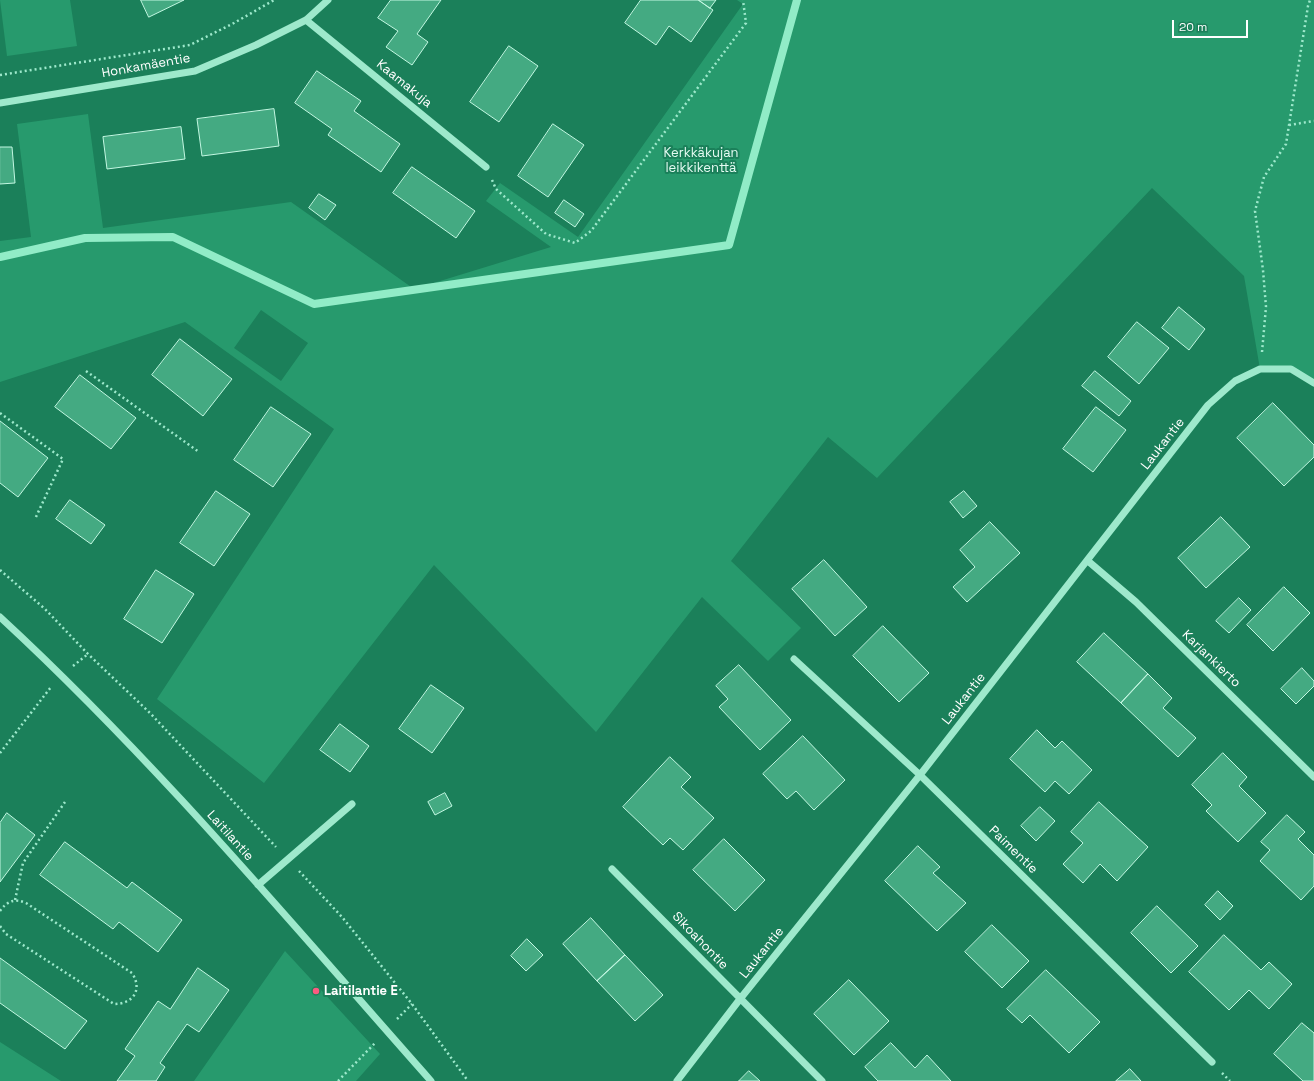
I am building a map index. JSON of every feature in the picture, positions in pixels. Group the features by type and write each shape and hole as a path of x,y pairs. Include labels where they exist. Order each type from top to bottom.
{"street":[{"name":"Honkamäentie","path":"0,104 195,71 256,45 306,20 328,0"},
{"name":"Kaamakuja","path":"306,20 486,167"},
{"name":"Laukantie","path":"677,1081 740,999 920,775 1088,562 1208,405 1234,381 1260,369 1291,369 1314,383"},
{"name":"Karjankierto","path":"1088,562 1136,602 1314,777"},
{"name":"Laitilantie","path":"0,617 62,675 204,824 431,1081"},
{"name":"Paimentie","path":"794,659 920,775 1212,1062"},
{"path":"258,885 352,804"},
{"name":"Sikoahontie","path":"612,869 822,1081"}],"path":[{"path":"0,75 190,45 234,24 274,0"},
{"path":"486,167 496,188 546,234 575,243 591,231 746,24 743,0"},
{"path":"1260,369 1266,307 1263,270 1254,211 1264,177 1286,144 1310,0"},
{"path":"1289,125 1314,121"},
{"path":"86,371 199,452"},
{"path":"0,413 63,459 35,519"},
{"path":"0,570 46,609 88,654 150,713 342,917 412,1004 468,1081"},
{"path":"0,753 46,692 62,675 88,654"},
{"path":"15,900 23,863 65,802"},
{"path":"0,911 3,906 15,900 26,903 132,973 137,983 135,994 127,1002 120,1004 114,1004 108,1001 6,934 0,926"}],"green space":[{"path":"0,0 70,0 77,46 7,56"},
{"name":"Kerkkäkujan leikkikenttä","path":"737,0 1314,0 1314,383 1291,369 1260,369 1244,276 1152,188 877,478 828,437 731,561 801,628 768,661 702,597 596,732 434,565 264,783 157,699 334,429 185,322 0,382 0,241 31,237 17,124 88,114 103,228 291,202 414,289 551,247 486,201 500,183 578,237 743,4","holes":["261,310 308,343 281,381 234,348"]},
{"path":"285,951 380,1054 356,1081 194,1081"},
{"path":"0,1042 61,1081 0,1081"}],"building":[{"path":"141,0 184,0 149,17"},
{"path":"391,0 441,0 417,34 428,42 412,65 386,47 398,31 378,18"},
{"path":"641,0 698,0 713,10 691,42 669,26 656,45 625,23"},
{"path":"699,0 716,0 710,8"},
{"path":"509,46 538,66 499,122 470,102"},
{"path":"317,71 361,101 354,111 400,144 381,172 328,135 332,129 295,103"},
{"path":"274,109 279,146 202,156 197,119"},
{"path":"553,124 584,145 548,197 518,176"},
{"path":"181,127 185,159 107,169 103,137"},
{"path":"0,147 12,147 15,183 0,184"},
{"path":"412,167 475,211 456,238 393,193"},
{"path":"319,194 336,205 325,220 309,208"},
{"path":"564,200 584,214 575,227 555,213"},
{"path":"1179,307 1205,329 1189,350 1162,328"},
{"path":"1137,322 1169,348 1139,384 1108,357"},
{"path":"180,339 232,379 203,416 152,375"},
{"path":"1095,371 1131,401 1119,416 1082,386"},
{"path":"80,375 136,418 111,449 55,407"},
{"path":"1273,403 1314,445 1314,457 1284,486 1237,438"},
{"path":"271,407 311,434 273,487 234,460"},
{"path":"1096,407 1126,430 1093,472 1063,449"},
{"path":"0,421 48,458 18,497 0,483"},
{"path":"216,491 250,514 214,566 180,543"},
{"path":"964,491 977,506 963,518 950,502"},
{"path":"70,500 105,525 91,544 56,519"},
{"path":"1221,517 1250,547 1206,588 1178,558"},
{"path":"990,522 1020,553 967,602 953,587 975,567 960,550"},
{"path":"824,560 867,607 835,636 792,589"},
{"path":"156,570 194,594 162,643 124,619"},
{"path":"1284,587 1310,613 1273,651 1247,625"},
{"path":"1239,598 1251,610 1229,633 1216,621"},
{"path":"883,626 929,673 899,702 853,656"},
{"path":"1104,633 1148,674 1121,703 1077,662"},
{"path":"739,665 791,720 760,750 719,707 728,699 716,686"},
{"path":"1302,668 1314,681 1314,686 1296,704 1281,689"},
{"path":"1148,674 1172,698 1163,708 1196,738 1178,757 1121,703"},
{"path":"431,685 464,708 432,753 399,729"},
{"path":"340,724 369,746 350,772 320,750"},
{"path":"1037,730 1055,748 1062,741 1092,770 1069,794 1055,781 1045,792 1010,759"},
{"path":"803,736 845,780 814,810 796,791 787,799 763,774"},
{"path":"1223,753 1247,777 1239,786 1266,813 1238,842 1206,811 1212,805 1192,785"},
{"path":"670,757 691,777 681,787 714,818 683,850 670,838 663,845 623,807"},
{"path":"445,793 452,806 435,815 428,802"},
{"path":"1099,802 1148,847 1117,881 1100,864 1083,883 1063,864 1083,843 1071,832"},
{"path":"1040,807 1055,821 1036,841 1021,826"},
{"path":"7,813 35,835 0,882 0,823"},
{"path":"1287,815 1305,832 1298,839 1314,855 1314,886 1301,900 1260,861 1270,850 1261,842"},
{"path":"724,839 765,880 735,911 693,870"},
{"path":"65,842 127,888 132,882 182,920 158,952 119,922 113,929 40,875"},
{"path":"918,846 940,867 933,873 966,903 937,931 885,881"},
{"path":"1218,891 1233,906 1220,920 1205,905"},
{"path":"1157,906 1198,946 1171,973 1131,933"},
{"path":"591,918 625,955 597,981 563,944"},
{"path":"992,925 1029,961 1002,988 965,952"},
{"path":"1224,935 1261,970 1269,962 1292,984 1269,1009 1249,990 1229,1010 1189,972"},
{"path":"527,939 543,955 526,971 511,956"},
{"path":"625,955 663,995 635,1021 597,981"},
{"path":"0,958 87,1021 65,1049 0,1003"},
{"path":"198,968 229,990 199,1032 187,1024 160,1063 165,1067 156,1081 117,1081 135,1056 125,1049 158,1001 170,1009"},
{"path":"1046,970 1100,1022 1069,1053 1030,1015 1022,1023 1007,1009"},
{"path":"849,980 889,1021 854,1055 814,1014"},
{"path":"1302,1023 1314,1033 1314,1081 1303,1081 1274,1054"},
{"path":"891,1043 915,1068 927,1055 951,1081 878,1081 865,1067"},
{"path":"1130,1069 1141,1081 1116,1081"},
{"path":"749,1071 760,1081 739,1081"}],"waterway":[{"path":"0,257 85,238 173,237 314,304 729,245 797,0"}],"place":[{"name":"Laitilantie E","path":"316,991"}]}
